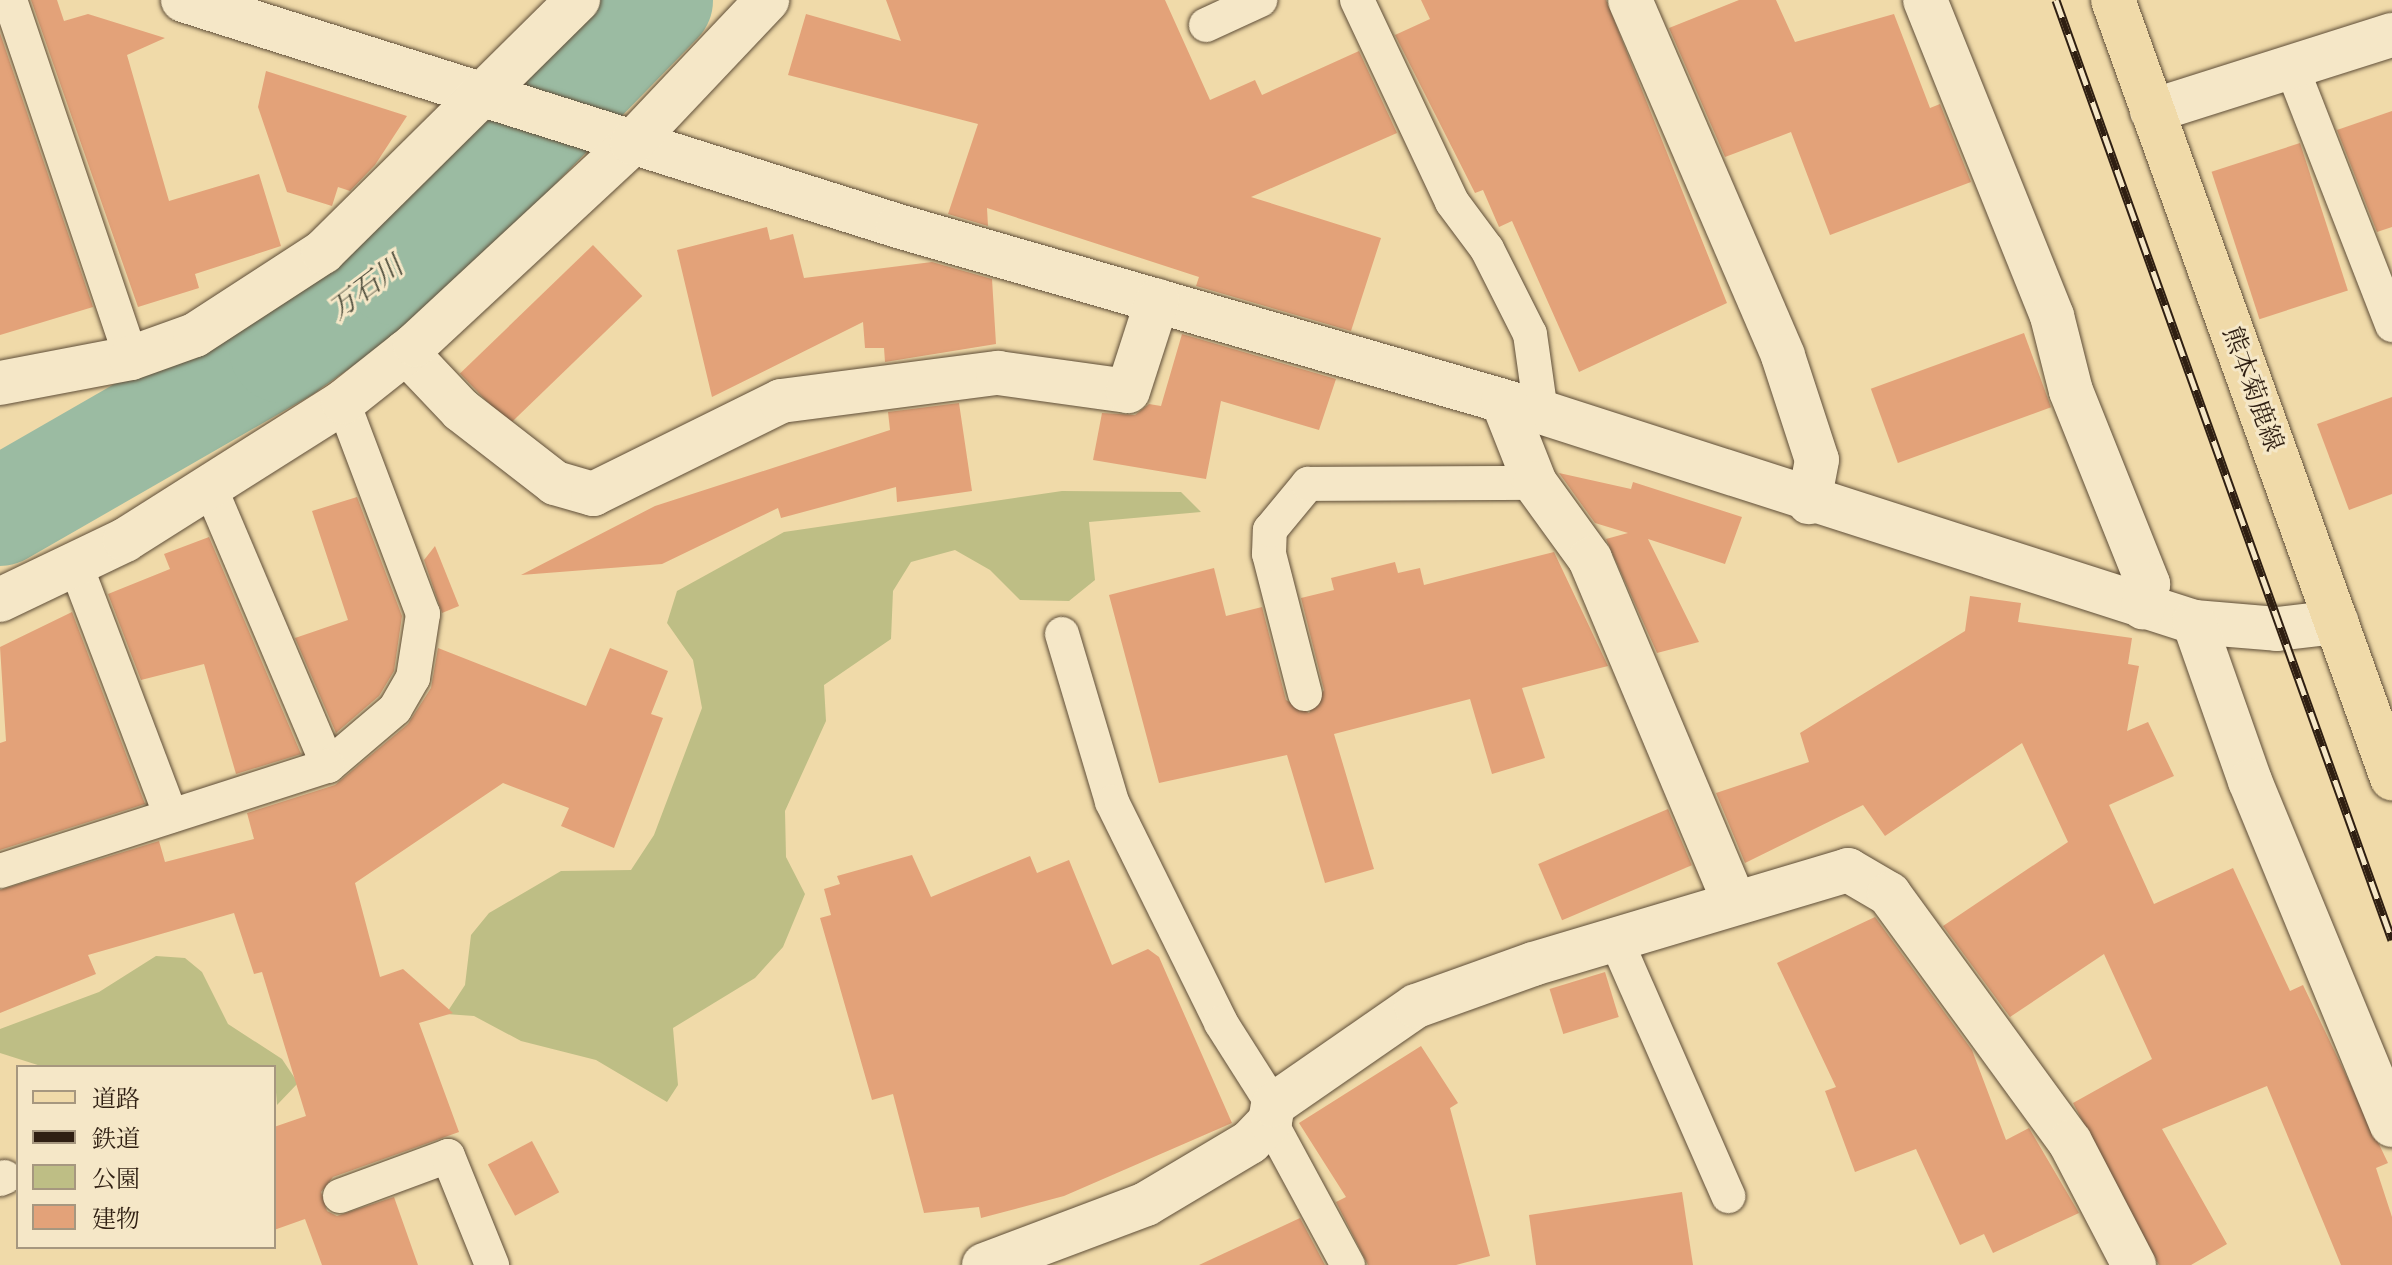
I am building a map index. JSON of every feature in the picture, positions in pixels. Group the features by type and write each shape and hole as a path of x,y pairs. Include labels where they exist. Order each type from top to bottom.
{"main road":[{"name":"熊本菊鹿線","path":"2113,0 2392,778"}],"street":[{"path":"183,0 293,19 490,101 1522,407 1809,502 2194,622 2277,629 2337,622"},
{"path":"0,383 131,358 195,335 323,252 490,101 578,0"},
{"path":"0,600 76,566 343,402 406,352 616,138 767,0"},
{"path":"1630,0 1783,356 1817,460 1809,502"},
{"path":"1925,0 2052,316 2071,391 2148,584 2143,607"},
{"path":"2152,111 2392,35"},
{"path":"406,352 461,410 555,483 593,494 781,401 998,373 1128,391 1157,301"},
{"path":"1522,407 1535,483 1590,559 1734,901"},
{"path":"2194,622 2250,781 2392,1125"},
{"path":"990,1264 1146,1204 1250,1142 1272,1113 1416,1006 1615,938 1848,870 1889,894 2070,1142 2134,1265"}],"lane":[{"path":"10,0 131,358"},
{"path":"1206,25 1260,0"},
{"path":"1357,0 1452,202 1487,249 1530,334 1522,407"},
{"path":"2292,68 2392,325"},
{"path":"0,871 328,766 395,709 413,678 423,614 343,402"},
{"path":"1305,694 1269,554 1270,530 1308,484 1535,483"},
{"path":"209,485 328,766"},
{"path":"76,566 171,816"},
{"path":"1062,634 1112,802 1221,1023 1272,1113 1348,1265"},
{"path":"1615,938 1728,1196"},
{"path":"340,1196 448,1156 492,1265"}],"green space":[{"path":"1062,491 1181,492 1201,512 1089,522 1095,580 1069,601 1020,600 990,570 955,550 911,562 893,591 891,639 824,685 826,721 785,811 786,857 805,894 783,947 755,978 673,1028 678,1085 667,1102 596,1060 521,1041 474,1016 446,1014 465,985 471,935 489,913 561,871 631,870 654,835 702,708 693,660 667,623 677,591 784,532"},
{"path":"156,956 185,958 202,972 228,1024 282,1059 298,1083 277,1105 276,1065 38,1065 0,1053 0,1029 99,992"}],"building":[{"path":"31,0 57,0 64,21 88,14 165,38 127,55 169,201 259,174 281,246 195,274 199,288 138,307"},
{"path":"886,0 1165,0 1210,100 1255,80 1262,95 1359,51 1397,133 1251,197 1381,238 1351,331 1196,286 1199,277 987,208 988,226 948,214 978,124 788,75 806,14 901,41"},
{"path":"1421,0 1606,0 1727,303 1579,372 1512,221 1499,227 1483,190 1475,193 1395,35 1430,19"},
{"path":"1739,0 1776,0 1795,42 1894,14 1930,108 1940,104 1971,182 1830,235 1791,132 1725,157 1669,28"},
{"path":"0,33 93,307 0,335"},
{"path":"266,71 407,116 375,165 350,191 338,187 332,206 287,192 258,107"},
{"path":"2392,111 2392,227 2377,232 2337,130"},
{"path":"2300,143 2348,290 2259,319 2212,172"},
{"path":"767,227 770,240 793,234 804,278 932,262 992,279 996,344 885,362 884,348 865,348 863,322 712,397 677,250"},
{"path":"593,245 642,296 509,425 460,374"},
{"path":"2024,333 2051,407 1898,463 1871,389"},
{"path":"1182,334 1336,379 1319,430 1221,401 1206,479 1093,460 1102,413 1135,415 1149,404 1161,406"},
{"path":"2392,397 2392,494 2349,510 2317,424"},
{"path":"959,403 972,491 897,502 896,487 781,518 778,508 662,564 521,575 655,506 890,430 888,412"},
{"path":"1559,473 1631,489 1633,482 1742,517 1725,564 1648,539 1699,642 1657,653 1606,539 1628,533 1595,523"},
{"path":"357,497 402,616 394,671 379,696 336,733 295,638 348,620 312,511"},
{"path":"209,537 301,754 236,774 204,664 141,680 108,594 170,569 164,554"},
{"path":"435,546 459,606 442,613 424,560"},
{"path":"1554,552 1608,666 1522,688 1545,758 1492,774 1470,699 1334,734 1374,869 1325,883 1287,755 1159,783 1109,595 1214,568 1226,616 1262,607 1286,700 1309,713 1324,690 1301,598 1334,590 1331,578 1395,562 1398,573 1420,568 1424,585"},
{"path":"1970,596 2021,603 2018,622 2132,638 2128,664 2139,666 2127,731 2148,722 2174,776 2109,805 2154,904 2233,868 2290,991 2303,985 2388,1163 2376,1168 2392,1217 2392,1265 2341,1265 2267,1086 2162,1129 2227,1244 2191,1265 2159,1265 2073,1103 2152,1059 2104,954 2010,1017 1943,926 2068,842 2022,743 1885,836 1863,805 1745,863 1716,793 1809,762 1800,733 1965,631"},
{"path":"72,612 145,804 0,850 0,743 6,741 0,647"},
{"path":"438,648 586,706 610,648 668,671 651,714 663,718 614,848 561,826 569,808 503,783 355,883 380,977 403,969 453,1013 419,1023 459,1132 333,1177 321,1192 327,1211 337,1216 394,1197 418,1265 322,1265 305,1219 276,1229 276,1126 306,1116 262,972 254,974 234,913 88,955 96,974 0,1013 0,890 159,841 165,862 254,839 247,813 335,785 408,724 431,688"},
{"path":"1668,809 1692,865 1562,920 1538,864"},
{"path":"912,855 931,897 1030,856 1037,873 1069,860 1112,965 1148,949 1159,957 1232,1123 1064,1196 981,1218 979,1207 924,1213 893,1094 872,1100 820,918 831,915 824,889 840,884 837,876"},
{"path":"1875,917 1972,1050 2006,1140 2029,1128 2079,1213 1993,1253 1984,1234 1960,1245 1916,1149 1855,1172 1825,1091 1836,1087 1777,963"},
{"path":"1605,972 1619,1017 1563,1034 1550,989"},
{"path":"1421,1046 1458,1103 1450,1108 1490,1256 1456,1265 1368,1265 1336,1202 1346,1197 1299,1123"},
{"path":"532,1141 559,1192 515,1216 488,1164"},
{"path":"1682,1192 1693,1265 1536,1265 1529,1215"},
{"path":"1300,1218 1325,1265 1199,1265"}],"waterway":[{"name":"万石川","path":"0,512 283,349 395,271 659,0"}],"railway":[{"path":"2056,0 2392,940"}]}
